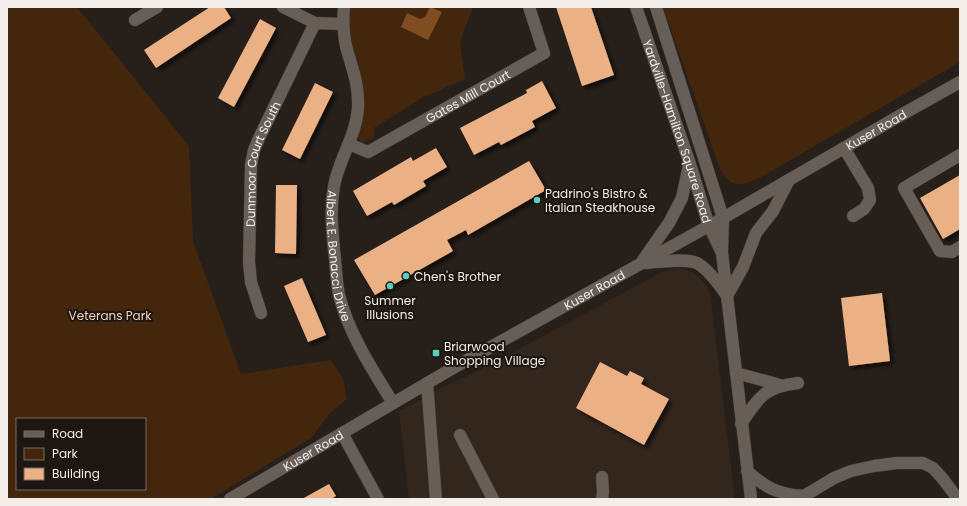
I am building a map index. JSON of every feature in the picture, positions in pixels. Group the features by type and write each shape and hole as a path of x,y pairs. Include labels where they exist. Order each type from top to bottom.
{"street":[{"path":"135,20 157,7"},
{"path":"283,7 315,23 343,24"},
{"name":"Albert E. Bonacci Drive","path":"344,7 343,24 346,46 356,78 358,110 355,126 334,184 331,202 331,223 339,293 344,312 364,355 393,403"},
{"name":"Gates Mill Court","path":"349,144 368,152 544,53 529,7"},
{"name":"Yardville-Hamilton Square Road","path":"636,7 690,164 709,226 722,253"},
{"name":"Yardville-Hamilton Square Road","path":"656,7 723,218 722,253 751,499"},
{"name":"Dunmoor Court South","path":"260,313 251,282 249,262 251,165 254,150 260,136 315,23"},
{"name":"Kuser Road","path":"230,499 427,383 709,226 960,82"},
{"path":"844,148 868,188 870,200 864,209 853,216"},
{"path":"960,155 904,188 940,250 952,252 960,247"},
{"path":"641,263 669,224 682,198 690,164"},
{"path":"641,263 676,260 696,262 714,278 727,296 744,267 756,233 773,211 789,180"},
{"path":"736,373 780,385 798,383"},
{"path":"427,383 436,499"},
{"path":"741,424 754,404 764,394 780,385"},
{"path":"342,433 378,499"},
{"path":"460,435 493,499"},
{"path":"747,470 762,484 777,492 802,497 834,478 851,471 896,463 923,462 934,468 958,499"},
{"path":"602,478 602,499"}],"shaded area":[{"path":"430,7 442,12 428,40 401,27 407,13 420,19 425,17"},
{"path":"678,268 693,272 707,286 710,293 735,499 409,499 399,411 480,370 662,272"}],"green space":[{"name":"Veterans Park","path":"7,7 77,7 189,146 193,241 241,374 331,360 343,379 347,399 330,413 311,438 211,499 7,499"},
{"path":"347,7 473,7 460,42 465,79 422,98 374,128 374,138 362,143 356,136"},
{"path":"663,7 960,7 960,62 761,177 747,183 736,184 727,179 719,166"}],"building":[{"path":"210,7 224,7 231,18 156,68 144,50"},
{"path":"556,7 591,7 614,75 582,86"},
{"path":"260,19 276,28 234,107 218,98"},
{"path":"542,81 556,108 532,121 535,127 501,145 499,142 474,155 460,128 527,93 526,90"},
{"path":"315,83 333,92 300,159 282,150"},
{"path":"436,148 447,167 423,181 426,186 394,205 392,202 367,216 353,191 411,157 413,161"},
{"path":"529,161 546,190 468,235 466,230 447,240 453,251 375,295 354,260"},
{"path":"960,175 960,229 943,239 920,198"},
{"path":"276,185 297,185 296,254 275,253"},
{"path":"302,278 326,335 308,342 284,286"},
{"path":"882,293 890,361 849,366 841,298"},
{"path":"600,362 627,376 630,371 644,378 641,384 669,399 644,445 576,408"},
{"path":"329,484 336,496 331,499 302,499"}],"place":[{"name":"Padrino's Bistro & Italian Steakhouse","path":"537,200"},
{"name":"Chen's Brother","path":"406,276"},
{"name":"Summer Illusions","path":"390,286"},
{"name":"Briarwood Shopping Village","path":"436,353"}]}
